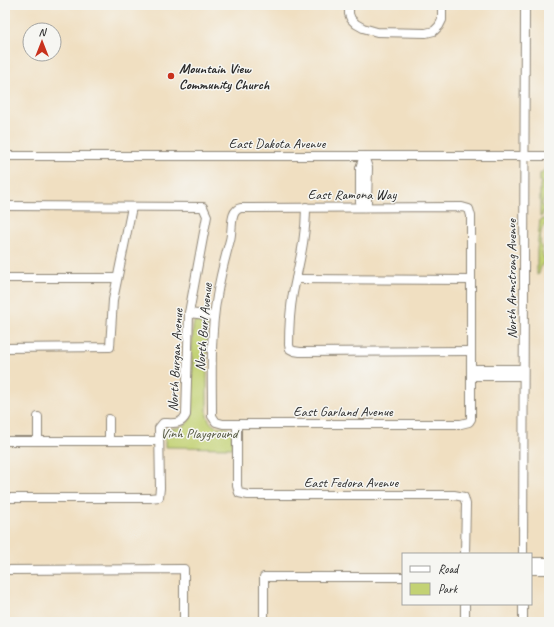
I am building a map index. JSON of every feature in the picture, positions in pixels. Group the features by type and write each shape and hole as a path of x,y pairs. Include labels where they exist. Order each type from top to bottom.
{"street":[{"path":"349,5 349,14 351,19 363,28 377,32 426,33 439,26 442,20 442,5"},
{"name":"North Armstrong Avenue","path":"523,553 524,5"},
{"name":"East Dakota Avenue","path":"5,156 549,156"},
{"path":"364,156 360,168 360,202 364,207"},
{"path":"5,206 132,207 113,300 110,347 5,348"},
{"name":"North Burgan Avenue","path":"5,498 159,497 159,428 163,423 178,423 184,420 186,415 189,313 207,216 202,207 132,207"},
{"path":"306,207 305,234 290,317 290,349 300,352 471,351"},
{"name":"East Ramona Way","path":"235,211 238,208 306,207 462,207 469,209 471,216 471,280"},
{"name":"North Burl Avenue","path":"216,422 212,416 212,352 214,316 231,238 235,211"},
{"path":"5,278 117,278"},
{"path":"296,279 471,280 471,372 523,372"},
{"path":"189,313 214,316"},
{"name":"East Garland Avenue","path":"216,422 223,424 461,424 469,422 471,418 471,372"},
{"path":"38,418 38,441"},
{"path":"109,419 109,441"},
{"name":"East Fedora Avenue","path":"237,424 237,486 239,493 248,495 454,495 464,497 466,504 465,553"},
{"path":"5,441 159,441"},
{"path":"532,562 549,562"},
{"path":"5,570 184,569 184,622"},
{"path":"532,570 549,570"},
{"path":"264,622 264,577 402,577"},
{"path":"465,605 465,622"},
{"path":"523,605 523,622"}],"green space":[{"path":"545,169 549,169 546,173 548,178 546,182 547,194 542,204 544,209 542,216 540,217 540,174"},
{"path":"549,218 549,223 547,223 541,230 540,241 545,261 541,266 539,274 537,275 537,251 540,220"},
{"name":"Vinh Playground","path":"201,320 206,322 208,327 207,416 215,426 224,427 231,430 232,448 165,447 165,432 167,429 183,426 191,418 193,327 194,322"}],"place":[{"name":"Mountain View Community Church","path":"171,76"}]}
